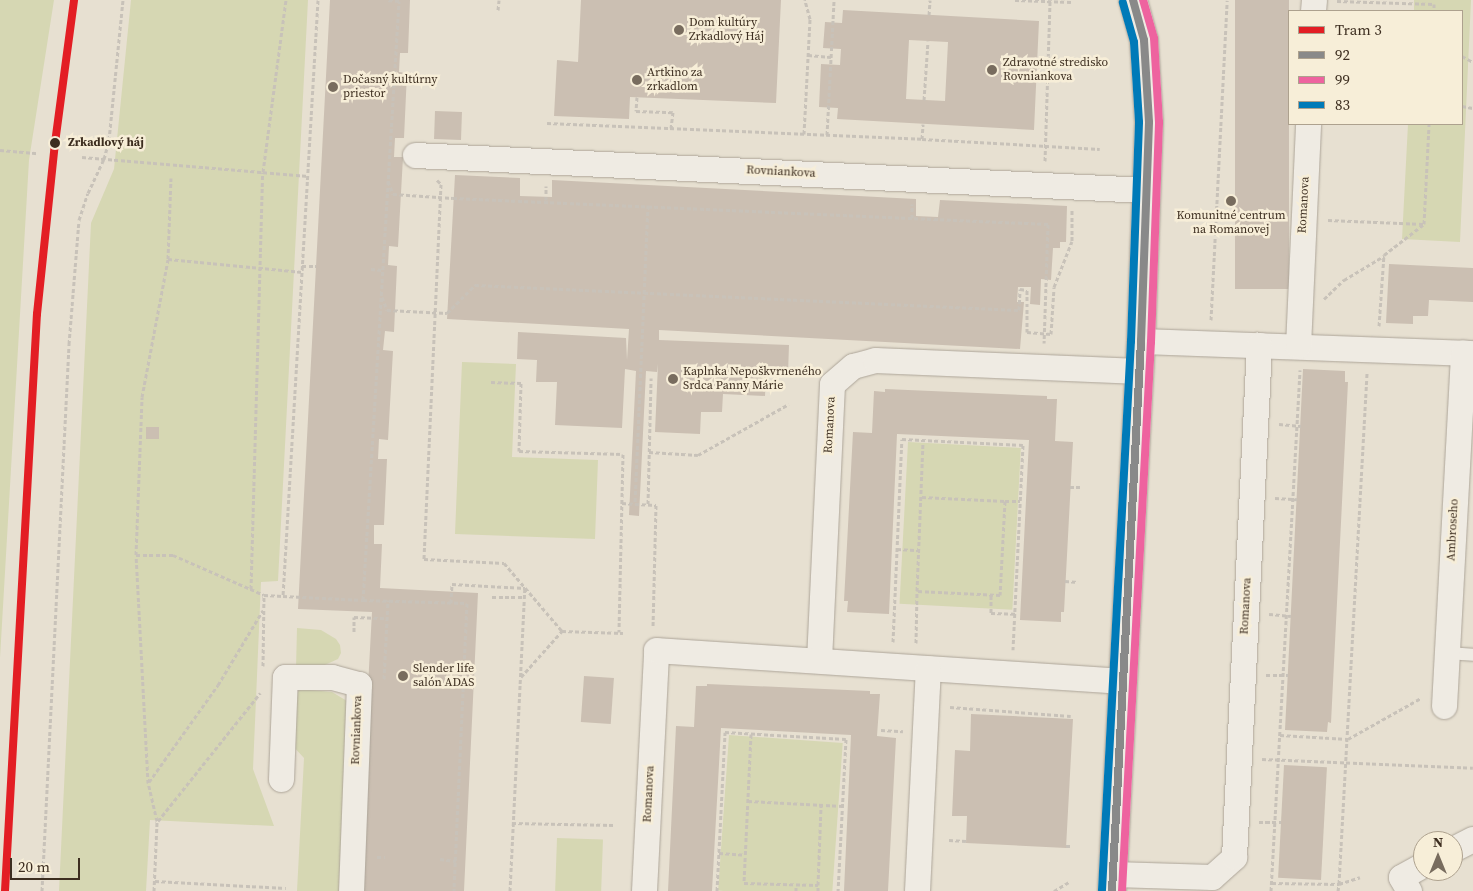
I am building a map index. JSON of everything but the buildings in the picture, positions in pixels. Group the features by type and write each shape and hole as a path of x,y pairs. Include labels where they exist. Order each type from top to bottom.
{"street":[{"name":"Romanova","path":"1133,0 1144,40 1149,122 1139,371 1113,883 1212,876 1234,857 1259,345"},
{"name":"Romanova","path":"1299,344 1308,125"},
{"name":"Rovniankova","path":"415,155 1146,190"},
{"name":"Ambroseho","path":"1259,345 1373,339 1468,353 1444,695"},
{"path":"1140,340 1259,345"},
{"name":"Romanova","path":"819,660 832,384 852,366 875,360 1139,371"},
{"name":"Romanova","path":"644,891 656,650 1122,681"},
{"path":"917,891 928,668"},
{"name":"Rovniankova","path":"281,779 285,677 332,677 359,684 351,891"},
{"path":"1409,891 1401,877 1413,870"}],"lane":[{"path":"1447,654 1473,655"}],"path":[{"path":"42,891 69,344 79,220 88,193 104,159 108,140 123,0"},
{"path":"251,589 263,172 286,0"},
{"path":"318,0 283,596 467,604 454,891"},
{"path":"363,600 399,0 387,0"},
{"path":"498,10 499,0"},
{"path":"804,134 810,19 805,0"},
{"path":"827,135 834,0"},
{"path":"929,15 930,0"},
{"path":"1015,0 1071,2"},
{"path":"1211,321 1227,0"},
{"path":"1044,185 1050,2"},
{"path":"1354,2 1434,4 1434,10"},
{"path":"924,100 928,40"},
{"path":"808,55 831,56"},
{"path":"637,97 636,111 672,112 672,128"},
{"path":"547,123 922,139 1100,149"},
{"path":"922,139 923,124"},
{"path":"1272,891 1299,344 1344,280 1384,255 1424,224 1429,125"},
{"path":"0,150 38,153"},
{"path":"415,155 440,184 424,559 504,563 562,631 621,633 623,454 519,451 520,383 491,382"},
{"path":"82,156 308,176"},
{"path":"154,891 158,821 148,783 136,555 142,397 168,259 171,178"},
{"path":"387,178 393,194 1048,224 1044,334"},
{"path":"536,184 546,185 546,200"},
{"path":"912,218 912,203 919,204"},
{"path":"381,294 387,310 447,313 474,286 1019,310 1020,289 1027,290 1027,332 1051,334 1054,287 1072,241 1072,203"},
{"path":"635,504 648,205"},
{"path":"1346,221 1424,224"},
{"path":"1338,891 1373,339 1384,255"},
{"path":"168,259 302,272"},
{"path":"302,266 316,266"},
{"path":"371,269 383,270"},
{"path":"648,504 651,378"},
{"path":"649,452 698,455 789,404"},
{"path":"893,644 902,439 923,440 1023,445 1013,650"},
{"path":"916,646 923,440"},
{"path":"1070,487 1082,487"},
{"path":"922,497 1020,501"},
{"path":"917,591 1000,595 1005,501"},
{"path":"622,504 656,505 653,634"},
{"path":"897,549 920,550"},
{"path":"136,555 173,555 264,595"},
{"path":"1066,581 1078,582"},
{"path":"452,603 452,584 525,588"},
{"path":"510,891 525,588"},
{"path":"991,595 991,613 1015,614"},
{"path":"492,597 525,597"},
{"path":"148,783 218,685 263,610"},
{"path":"354,632 354,617 387,618"},
{"path":"521,677 562,631"},
{"path":"158,821 263,689"},
{"path":"1280,736 1348,739 1444,695"},
{"path":"926,705 1071,716"},
{"path":"881,730 909,732"},
{"path":"717,891 725,732 846,739 838,891"},
{"path":"751,734 744,883 818,886"},
{"path":"1239,757 1473,768"},
{"path":"748,801 843,806"},
{"path":"818,891 821,806"},
{"path":"512,823 614,825"},
{"path":"949,840 966,841"},
{"path":"1066,846 1071,846"},
{"path":"719,853 745,855"},
{"path":"376,857 385,857"},
{"path":"440,859 456,861"},
{"path":"1272,883 1339,884 1360,877"},
{"path":"155,881 286,888"},
{"path":"1054,891 1069,882"},
{"path":"796,885 796,891"}],"green space":[{"path":"0,0 54,0 29,160 0,658"},
{"path":"131,0 308,0 278,581 261,582 253,769 274,826 150,820 146,891 59,891 91,223 114,169"},
{"path":"1414,0 1471,0 1460,242 1402,239 1408,125 1463,125 1463,10 1414,10"},
{"path":"462,362 516,364 512,457 598,460 595,539 455,534"},
{"path":"908,442 1021,448 1012,610 900,604"},
{"path":"297,628 321,630 336,639 340,645 341,653 338,659 318,668 296,668"},
{"path":"300,689 332,692 347,701 339,891 297,891 304,758 291,744 295,695"},
{"path":"729,735 843,743 832,891 718,891"},
{"path":"557,838 603,840 601,891 555,891"}],"tram line":[{"name":"3","path":"5,891 37,314 55,143 74,0"}],"transit line":[{"name":"92","path":"1112,891 1141,341 1149,122 1144,40 1133,0"},
{"name":"99","path":"1122,891 1151,342 1159,122 1154,38 1143,0"},
{"name":"83","path":"1102,890 1131,341 1139,122 1134,42 1123,3"}],"place":[{"name":"Dom kultúry Zrkadlový Háj","path":"679,30"},
{"name":"Zdravotné stredisko Rovniankova","path":"992,70"},
{"name":"Artkino za zrkadlom","path":"637,80"},
{"name":"Dočasný kultúrny priestor","path":"333,87"},
{"name":"Zrkadlový háj","path":"55,143"},
{"name":"Komunitné centrum na Romanovej","path":"1231,201"},
{"name":"Kaplnka Nepoškvrneného Srdca Panny Márie","path":"673,379"},
{"name":"Slender life salón ADAS","path":"403,676"}]}
